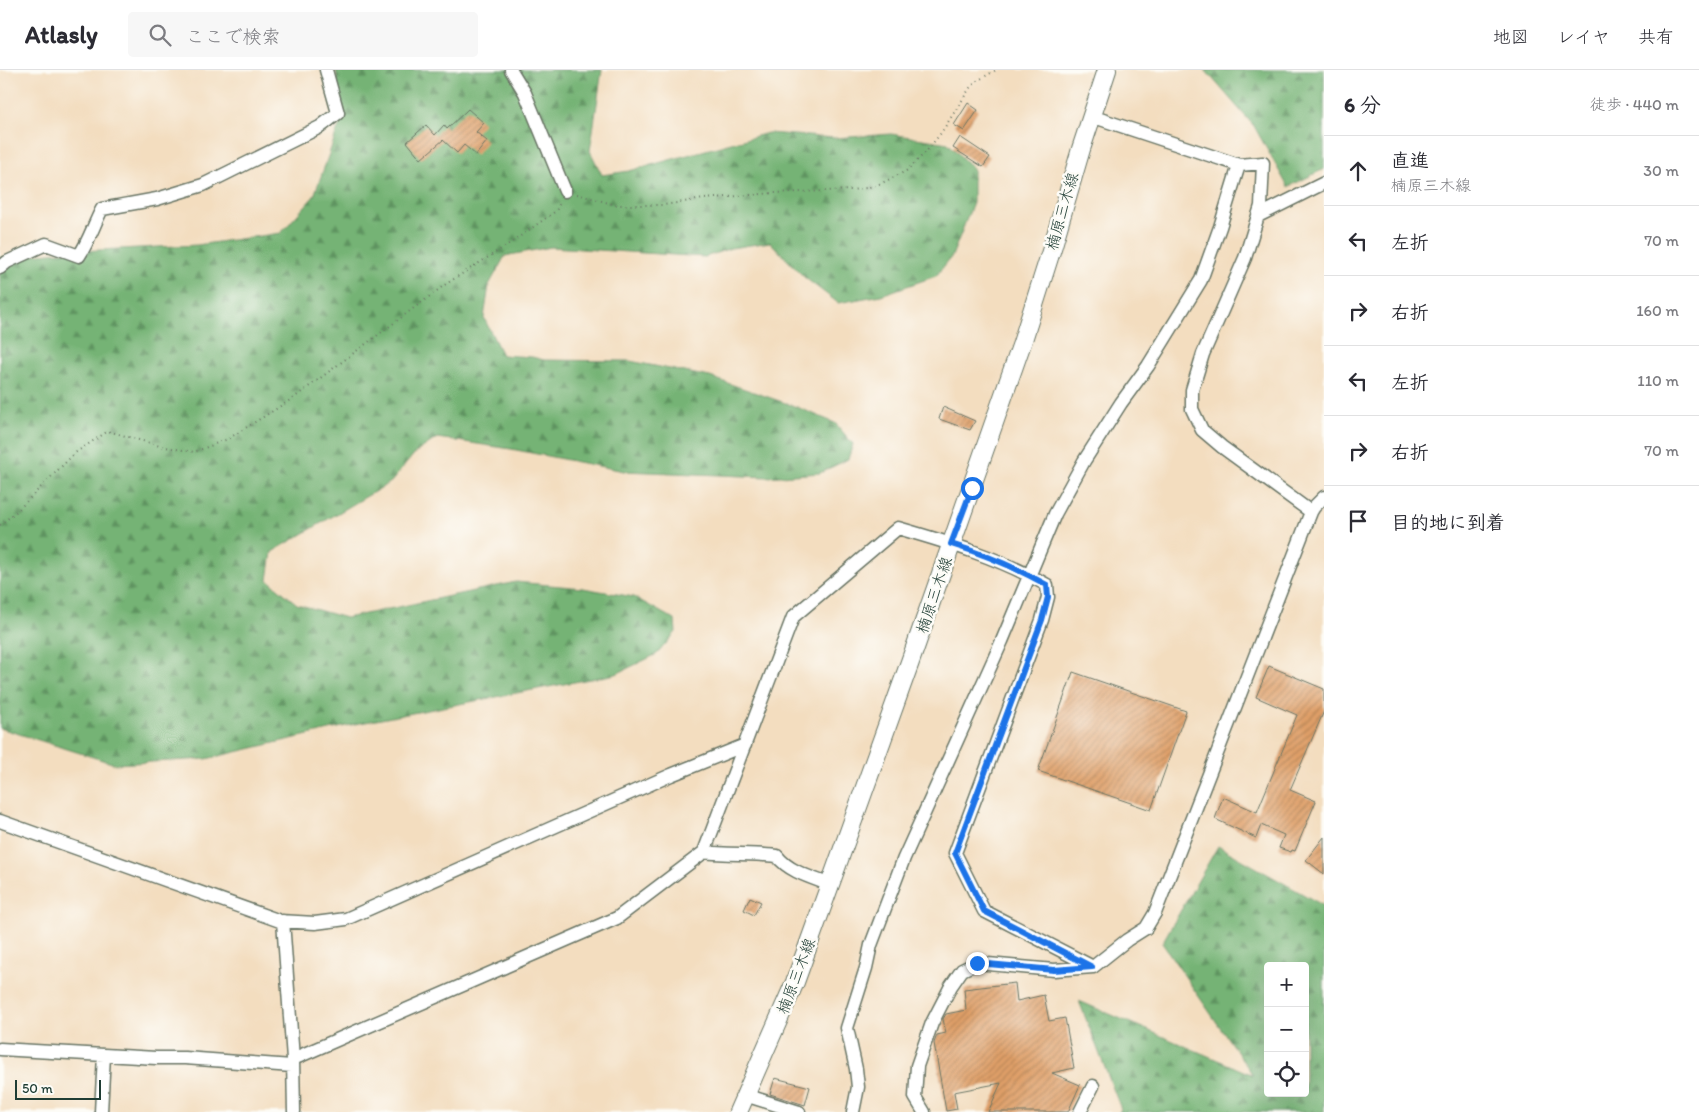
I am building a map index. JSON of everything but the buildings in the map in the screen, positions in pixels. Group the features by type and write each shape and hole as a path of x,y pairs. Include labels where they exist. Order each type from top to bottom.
{"main road":[{"name":"楠原三木線","path":"738,1112 792,989 831,885 1024,335 1091,116 1107,70"}],"street":[{"path":"0,268 7,262 46,244 79,256 102,209 157,199 203,185 320,127 338,113 326,70"},
{"path":"511,70 525,93 566,191"},
{"path":"1091,116 1239,165 1263,163 1261,206 1245,258 1203,354 1192,390 1192,409 1202,430 1222,447 1311,512"},
{"path":"853,1112 858,1087 856,1068 847,1028 866,968 871,945 904,858 1056,514 1084,461 1121,403 1148,366 1201,280 1239,165"},
{"path":"1258,216 1324,184"},
{"path":"924,1112 915,1097 917,1066 932,1023 951,986 962,970 977,963 1054,970 1092,967 1146,928 1155,913 1311,512 1324,497"},
{"path":"0,1049 292,1063 618,918 704,852 792,617 898,528 971,550 1047,585 1048,597 1042,620 955,853 984,911 1092,967"},
{"path":"0,821 283,921 308,924 346,919 671,775 745,745"},
{"path":"704,852 776,856 800,873 831,885"},
{"path":"283,921 294,1112"},
{"path":"101,1112 104,1055"},
{"path":"1080,1112 1093,1086"},
{"path":"745,1095 799,1112"}],"path":[{"path":"0,525 17,511 75,453 108,431 160,446 194,452 228,439 256,423 295,397 446,284 556,211 566,191 616,205 664,205 704,199 773,193 866,188 882,183 906,171 941,134 970,88 977,81 996,70"}],"green space":[{"path":"336,70 602,70 590,151 602,175 629,171 768,133 835,138 891,134 948,143 973,169 973,203 952,256 936,276 881,295 838,303 804,277 770,242 731,248 705,257 551,247 505,256 489,285 484,318 502,355 532,357 544,360 630,361 710,377 797,407 835,423 853,444 848,459 820,473 767,477 624,471 511,449 437,438 415,453 391,482 272,552 268,580 297,604 346,618 516,582 583,588 634,597 675,620 676,632 657,654 616,674 355,724 206,759 115,764 0,728 0,258 60,252 197,245 281,233 314,196 341,120"},
{"path":"1205,70 1324,70 1324,169 1288,187 1254,126"},
{"path":"1218,846 1324,906 1324,1112 1119,1112 1121,1109 1079,1001 1253,1075 1162,943"}],"route":[{"path":"972,488 951,544 971,550 1047,585 1048,597 1042,620 955,853 984,911 1092,967 1054,970 1014,968 977,963"}]}
